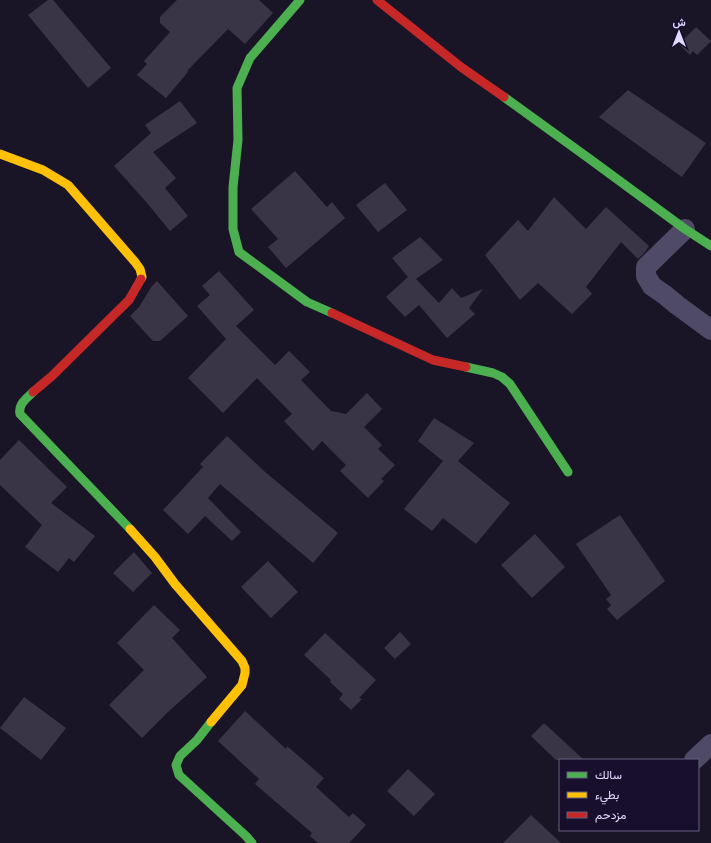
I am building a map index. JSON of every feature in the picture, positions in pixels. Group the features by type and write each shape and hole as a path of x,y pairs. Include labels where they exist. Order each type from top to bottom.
{"street":[{"path":"300,0 250,58 237,88 238,140 233,187 233,229 239,252 307,302 433,360 493,373 502,377 510,384 568,472"},
{"path":"377,0 461,67 685,229 711,246"},
{"path":"0,154 42,170 68,185 140,269 142,278 129,300 52,376 28,397 21,404 19,409 20,414 135,534 155,557 175,584 242,661 246,669 242,685 197,740 180,756 176,765 178,775 252,843"},
{"path":"685,229 646,267 646,276 652,286 665,294 677,305 711,330"},
{"path":"695,759 711,744"}],"building":[{"path":"48,0 53,0 111,68 88,88 28,15"},
{"path":"177,0 259,0 273,13 245,44 228,29 187,71 188,72 166,98 137,75 147,64 144,61 170,32 160,23 160,17"},
{"path":"696,27 711,41 697,55 693,51 690,55 679,44"},
{"path":"628,90 706,143 682,177 599,117"},
{"path":"180,101 197,123 153,152 176,178 165,188 188,216 170,231 114,166 151,133 145,125"},
{"path":"295,171 327,207 332,202 345,218 286,268 268,247 278,239 251,209"},
{"path":"385,183 407,210 378,232 356,205"},
{"path":"554,197 586,229 606,207 649,246 638,259 621,242 586,287 592,294 572,314 538,283 520,300 485,255 518,220 528,231"},
{"path":"420,237 443,260 416,279 439,303 452,288 461,298 483,289 469,308 475,314 447,338 419,305 405,317 386,297 408,277 392,258"},
{"path":"219,271 254,310 236,326 275,365 289,351 310,372 301,380 331,411 346,414 367,393 382,409 364,427 382,445 378,449 395,465 381,479 384,481 368,498 340,471 346,465 322,441 313,451 284,421 292,414 257,378 223,413 188,378 226,339 197,306 210,295 202,286"},
{"path":"157,281 188,316 160,341 153,341 130,316 139,307 152,286"},
{"path":"434,418 474,443 458,461 510,503 476,544 443,518 432,531 404,509 443,461 418,441"},
{"path":"227,436 264,471 338,533 313,563 220,484 208,498 241,532 232,541 205,516 188,534 163,510 203,467 200,464"},
{"path":"19,440 67,487 51,503 95,536 74,562 69,558 58,572 25,547 42,525 0,485 0,460"},
{"path":"620,515 665,581 617,620 607,609 611,605 606,599 611,595 576,544"},
{"path":"535,534 565,567 532,598 501,565"},
{"path":"134,552 152,573 133,592 113,573"},
{"path":"268,561 298,592 271,618 241,587"},
{"path":"154,605 180,630 172,638 207,677 142,738 109,705 144,670 117,643"},
{"path":"400,632 411,644 395,659 384,648"},
{"path":"325,633 376,680 359,698 362,699 351,710 339,699 343,694 330,682 331,680 304,655"},
{"path":"24,697 66,728 41,760 0,728"},
{"path":"245,711 286,749 287,746 324,778 316,787 349,817 353,813 366,825 349,843 318,843 310,836 312,833 255,784 259,779 218,741"},
{"path":"544,723 583,759 556,760 531,736"},
{"path":"408,769 435,794 414,816 387,791"},
{"path":"531,815 561,843 503,843"}],"traffic: fast":[{"path":"300,0 250,58 237,88 238,140 233,187 233,229 239,252 307,302 332,313"},
{"path":"504,97 685,229 711,246"},
{"path":"466,367 493,373 502,377 510,384 568,472"},
{"path":"33,392 21,404 20,414 130,529"},
{"path":"211,722 197,740 180,756 176,765 179,775 252,843"}],"traffic: slow":[{"path":"0,154 43,170 68,185 135,262 140,269 141,279"},
{"path":"130,529 155,557 175,584 242,661 245,668 242,685 211,722"}],"traffic: jam":[{"path":"377,0 461,67 504,97"},
{"path":"33,392 52,376 129,300 141,279"},
{"path":"332,313 433,360 466,367"}]}
